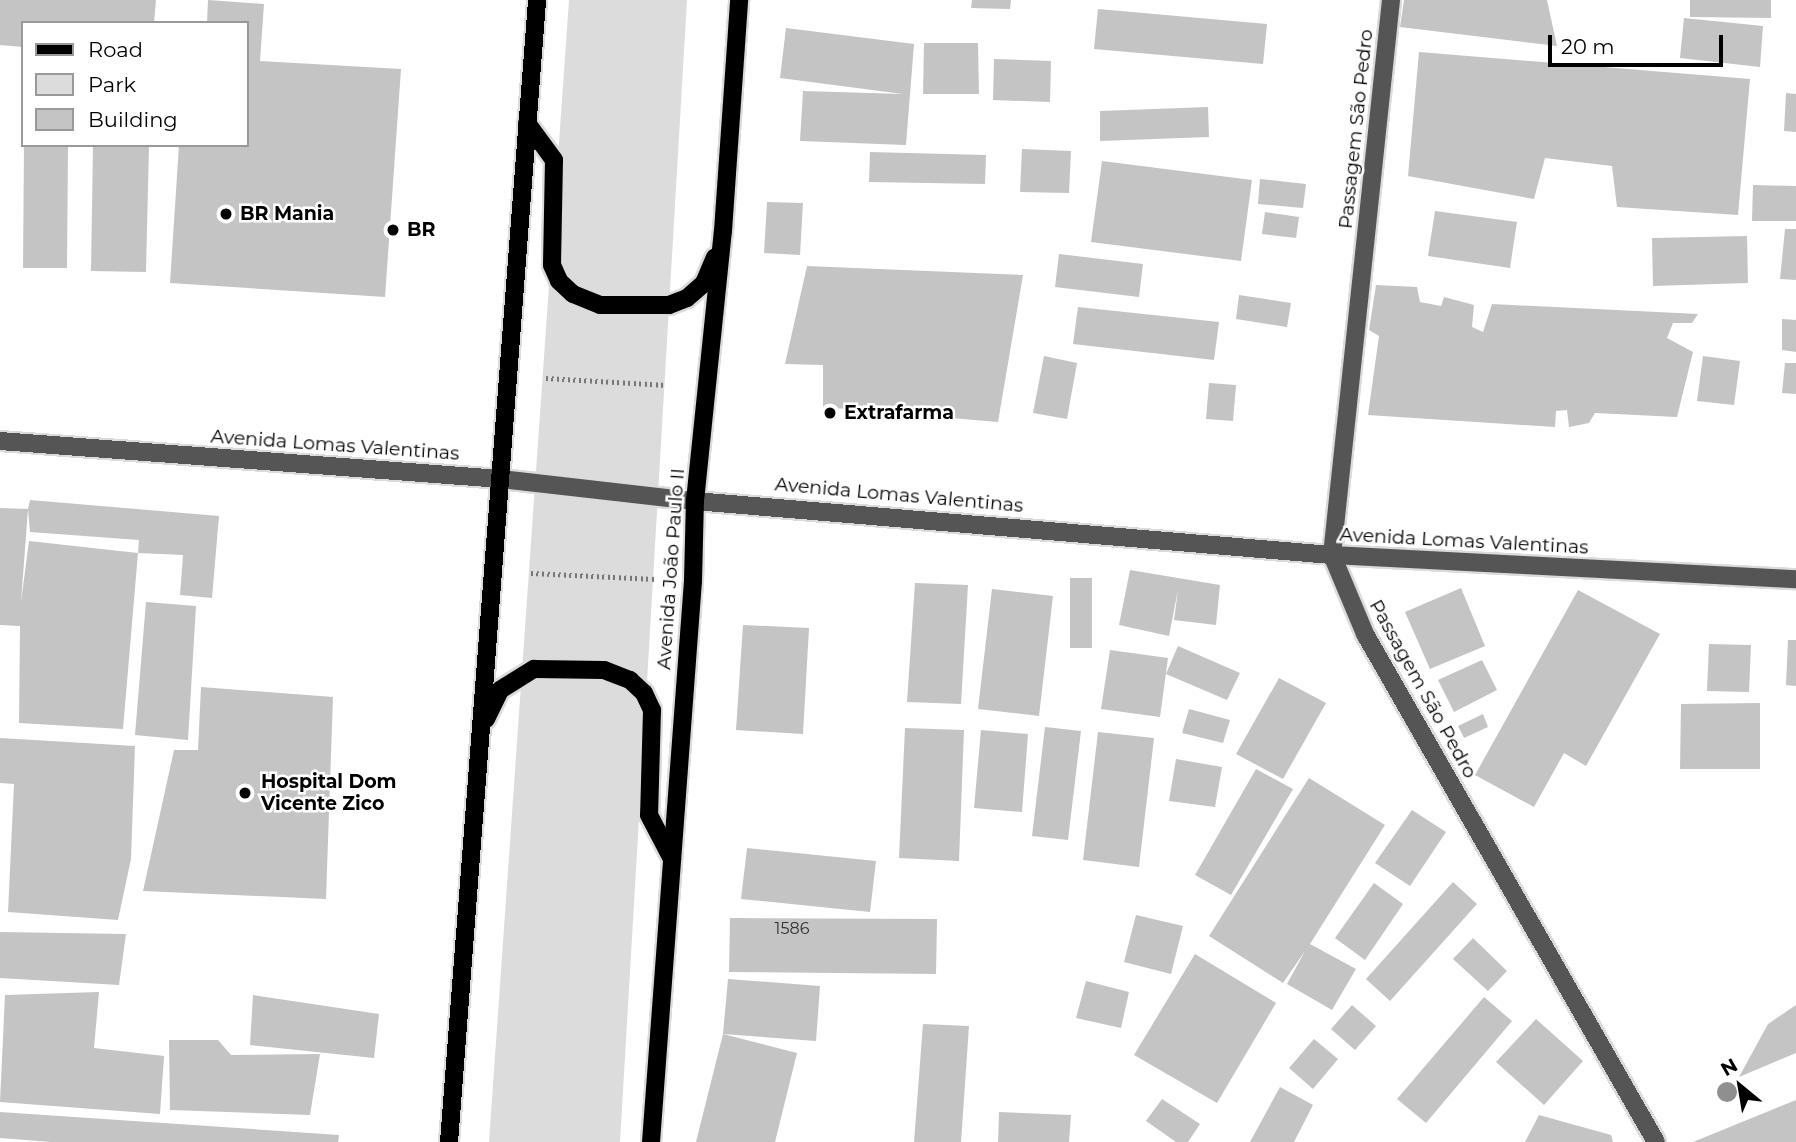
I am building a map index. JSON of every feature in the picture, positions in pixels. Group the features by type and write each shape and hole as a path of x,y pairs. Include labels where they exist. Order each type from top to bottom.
{"main road":[{"path":"449,1142 537,0"},
{"name":"Avenida João Paulo II","path":"651,1142 693,581 695,501 709,388 723,231 739,0"},
{"path":"527,123 554,160 552,265 559,281 586,303 645,308 687,298 708,275 723,231"},
{"path":"479,738 500,690 517,676 559,666 617,672 644,693 652,710 649,816 671,859"}],"street":[{"name":"Passagem São Pedro","path":"1391,0 1332,555 1365,634 1656,1142"},
{"name":"Avenida Lomas Valentinas","path":"0,441 501,479 695,501 1332,555 1796,579"}],"path":[{"path":"507,375 709,388"},
{"path":"492,571 693,581"}],"green space":[{"path":"569,0 687,0 620,1142 489,1142"}],"building":[{"path":"0,0 156,0 154,21 21,21 21,47 0,45"},
{"path":"208,0 264,4 260,61 401,69 385,297 170,283 179,147 248,147 248,21 207,21"},
{"path":"972,0 1011,0 1010,9 971,8"},
{"path":"1404,0 1547,0 1557,46 1400,27"},
{"path":"1690,0 1771,0 1771,18 1690,17"},
{"path":"1098,9 1267,24 1263,64 1094,49"},
{"path":"1684,18 1763,26 1760,67 1680,58"},
{"path":"786,28 914,44 906,145 800,141 803,91 903,94 780,78"},
{"path":"924,43 978,43 979,94 923,94"},
{"path":"1419,52 1750,79 1738,215 1617,207 1612,166 1545,158 1534,199 1408,176"},
{"path":"994,59 1051,61 1050,102 993,100"},
{"path":"1786,93 1796,94 1796,132 1784,131"},
{"path":"1208,107 1209,137 1100,141 1100,111"},
{"path":"24,147 68,147 67,268 23,268"},
{"path":"93,147 149,147 146,272 91,271"},
{"path":"1022,149 1071,151 1069,193 1020,192"},
{"path":"870,152 986,155 985,184 869,182"},
{"path":"1102,161 1252,180 1241,261 1091,242"},
{"path":"1260,179 1306,184 1303,208 1258,204"},
{"path":"1753,185 1796,186 1796,221 1752,221"},
{"path":"767,202 803,203 800,255 764,253"},
{"path":"1435,211 1517,222 1510,268 1428,256"},
{"path":"1265,212 1299,217 1296,238 1262,234"},
{"path":"1785,229 1796,229 1796,280 1780,279"},
{"path":"1747,236 1748,283 1653,286 1652,238"},
{"path":"1059,254 1143,264 1139,297 1055,287"},
{"path":"807,266 1023,275 998,422 823,407 823,365 785,364"},
{"path":"1376,285 1417,287 1420,302 1441,306 1444,297 1474,305 1472,327 1483,332 1492,304 1698,314 1692,323 1673,323 1667,338 1693,352 1677,417 1595,413 1589,423 1569,427 1567,410 1556,411 1555,427 1368,415 1379,336 1369,330"},
{"path":"1239,295 1291,303 1287,327 1236,319"},
{"path":"1078,307 1219,322 1214,360 1073,344"},
{"path":"1782,319 1796,320 1796,352 1782,350"},
{"path":"1044,356 1077,363 1067,419 1033,413"},
{"path":"1703,356 1740,361 1734,405 1697,401"},
{"path":"1785,363 1796,363 1796,394 1782,393"},
{"path":"1209,383 1236,385 1233,421 1206,419"},
{"path":"30,500 219,516 212,598 180,595 183,555 138,553 139,540 30,532"},
{"path":"0,508 28,509 21,602 29,541 138,553 123,729 19,723 20,626 0,625"},
{"path":"1130,570 1220,585 1216,625 1174,620 1178,590 1169,636 1119,625"},
{"path":"1070,578 1092,578 1092,648 1070,648"},
{"path":"915,583 968,585 961,704 907,702"},
{"path":"1461,588 1485,646 1430,669 1405,612"},
{"path":"992,589 1053,596 1039,716 978,709"},
{"path":"1578,590 1660,634 1586,766 1564,753 1534,807 1475,775"},
{"path":"146,602 196,606 188,740 135,735"},
{"path":"743,625 809,628 803,734 736,730"},
{"path":"1788,640 1796,640 1796,686 1786,685"},
{"path":"1709,644 1751,645 1749,692 1707,691"},
{"path":"1178,646 1240,673 1227,700 1166,674"},
{"path":"1110,650 1168,658 1160,717 1101,709"},
{"path":"1482,660 1497,690 1454,712 1438,680"},
{"path":"1279,678 1326,703 1283,779 1236,754"},
{"name":"Hospital Dom Vicente Zico","path":"201,687 333,697 326,899 143,891 174,750 198,750"},
{"path":"1760,703 1760,769 1680,769 1681,704"},
{"path":"1189,709 1230,720 1223,743 1182,733"},
{"path":"1483,714 1488,727 1464,738 1458,726"},
{"path":"1045,727 1081,731 1068,840 1032,836"},
{"path":"905,728 964,730 959,861 899,858"},
{"path":"981,730 1028,734 1022,812 974,808"},
{"path":"1098,732 1154,738 1139,867 1083,860"},
{"path":"0,738 135,746 131,859 118,920 8,912 14,784 0,783"},
{"path":"1176,759 1222,767 1215,807 1169,801"},
{"path":"1256,769 1293,789 1231,895 1195,875"},
{"path":"1309,778 1385,825 1310,944 1356,969 1332,1010 1287,984 1305,951 1283,983 1209,936"},
{"path":"1412,810 1446,832 1410,886 1375,863"},
{"path":"747,848 876,861 870,912 741,899"},
{"path":"1453,882 1477,904 1390,1001 1366,979"},
{"path":"1374,883 1403,904 1365,960 1335,938"},
{"path":"1136,915 1183,926 1171,974 1124,962"},
{"path":"730,918 937,919 936,974 729,972"},
{"path":"0,932 126,934 119,985 0,978"},
{"path":"1473,938 1507,971 1488,991 1453,959"},
{"path":"1195,954 1276,1003 1217,1103 1134,1055"},
{"path":"728,979 820,986 816,1041 723,1034"},
{"path":"1086,981 1129,992 1121,1028 1076,1018"},
{"path":"99,992 94,1048 164,1056 160,1114 0,1102 5,995"},
{"path":"253,995 379,1014 374,1058 250,1045"},
{"path":"1484,997 1512,1021 1426,1123 1397,1099"},
{"path":"1352,1005 1376,1026 1355,1050 1331,1029"},
{"path":"1796,1005 1796,1053 1739,1077 1768,1024"},
{"path":"1536,1019 1583,1061 1544,1105 1496,1062"},
{"path":"923,1024 969,1026 961,1142 914,1142"},
{"path":"723,1034 797,1053 775,1142 696,1142"},
{"path":"1314,1039 1338,1059 1313,1089 1289,1068"},
{"path":"169,1040 218,1040 231,1055 320,1054 310,1115 170,1110"},
{"path":"1280,1087 1313,1105 1294,1142 1250,1142"},
{"path":"1162,1099 1200,1124 1188,1142 1176,1142 1146,1121"},
{"path":"1796,1100 1796,1142 1693,1142"},
{"path":"0,1112 339,1135 338,1142 51,1142 0,1138"},
{"path":"999,1112 1071,1115 1069,1142 998,1142"},
{"path":"1539,1115 1611,1135 1613,1142 1525,1142"}],"place":[{"name":"BR Mania","path":"226,214"},
{"name":"BR","path":"393,230"},
{"name":"Extrafarma","path":"830,413"},
{"name":"Hospital Dom Vicente Zico","path":"245,793"}]}
